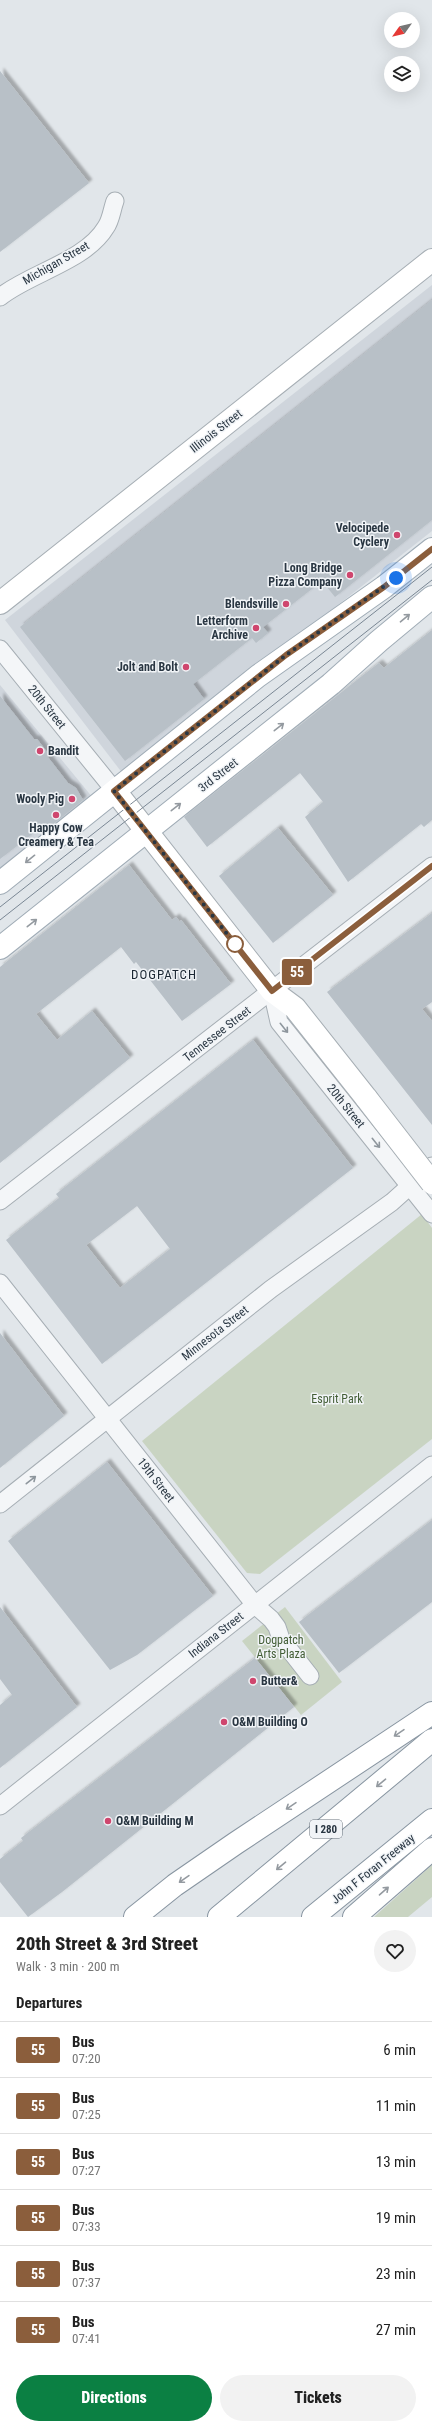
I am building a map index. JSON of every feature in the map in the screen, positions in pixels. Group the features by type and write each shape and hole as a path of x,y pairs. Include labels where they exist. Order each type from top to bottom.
{"main road":[{"name":"Illinois Street","path":"0,603 432,260"},
{"path":"0,884 114,791 286,655 384,587 432,549"},
{"name":"3rd Street","path":"0,948 332,684 379,641 432,597"},
{"name":"20th Street","path":"114,791 272,991 295,1008 432,1183"},
{"path":"135,1917 175,1885 236,1843 432,1713"},
{"name":"I 280","path":"219,1917 432,1740"},
{"name":"John F Foran Freeway","path":"313,1917 432,1820"},
{"path":"354,1917 432,1849"}],"street":[{"name":"Michigan Street","path":"0,297 31,277 82,251 94,241 107,227 115,201"},
{"name":"20th Street","path":"0,649 114,791"},
{"name":"Tennessee Street","path":"0,1201 432,866"},
{"name":"20th Street","path":"272,991 279,1022 432,1214"},
{"name":"Minnesota Street","path":"0,1504 271,1289 392,1202 432,1166"},
{"name":"19th Street","path":"0,1283 255,1605 274,1623 281,1639 310,1676"},
{"name":"Indiana Street","path":"0,1806 432,1465"}],"shaded area":[{"path":"432,285 432,531 123,774 5,620"},
{"path":"0,685 93,798 0,873"}],"green space":[{"name":"Esprit Park","path":"422,1214 432,1228 432,1439 260,1574 247,1573 142,1441"},
{"name":"Dogpatch Arts Plaza","path":"285,1607 342,1682 301,1715 242,1641"},
{"path":"432,1865 432,1897 408,1917 374,1917"}],"building":[{"path":"0,71 89,183 0,252"},
{"path":"432,300 432,520 335,597 322,581 263,627 268,633 256,643 252,638 193,684 204,699 125,761 20,627"},
{"path":"432,630 432,820 424,827 421,824 348,882 305,817 323,802 300,773 207,847 184,817 379,663 384,668"},
{"path":"0,696 34,739 37,739 47,752 47,756 68,783 76,788 83,800 47,829 40,828 0,859"},
{"path":"278,828 333,895 273,943 219,876"},
{"path":"129,865 172,920 176,917 180,922 181,920 231,984 182,1021 136,962 134,964 121,947 36,1014 57,1040 92,1011 130,1058 0,1163 0,967"},
{"path":"432,913 432,1002 422,1009 432,1021 432,1125 327,992"},
{"path":"253,1040 353,1168 102,1364 6,1240 59,1198 56,1194","holes":["137,1206 170,1249 120,1288 86,1245"]},
{"path":"0,1333 64,1416 0,1468"},
{"path":"107,1462 213,1596 137,1655 110,1670 8,1541"},
{"path":"432,1520 432,1602 339,1673 299,1622"},
{"path":"0,1607 77,1707 0,1768 0,1705 12,1695 0,1679"},
{"path":"255,1658 294,1707 62,1892 28,1917 0,1882 0,1859 23,1841 21,1838"}],"tram line":[{"path":"0,907 432,567"},
{"path":"0,920 432,580"}],"bus line":[{"name":"55","path":"432,549 384,587 258,676 114,791 272,991 432,866"}],"place":[{"name":"Velocipede Cyclery","path":"397,535"},
{"name":"Long Bridge Pizza Company","path":"350,575"},
{"name":"Blendsville","path":"286,604"},
{"name":"Letterform Archive","path":"256,628"},
{"name":"Jolt and Bolt","path":"186,667"},
{"name":"Bandit","path":"40,751"},
{"name":"Wooly Pig","path":"72,799"},
{"name":"Happy Cow Creamery & Tea","path":"56,815"},
{"name":"Butter&","path":"253,1681"},
{"name":"O&M Building O","path":"224,1722"},
{"name":"O&M Building M","path":"108,1821"}],"district":[{"name":"DOGPATCH","path":"164,974"}],"route":[{"path":"235,944 114,791 258,676 396,578"}]}
